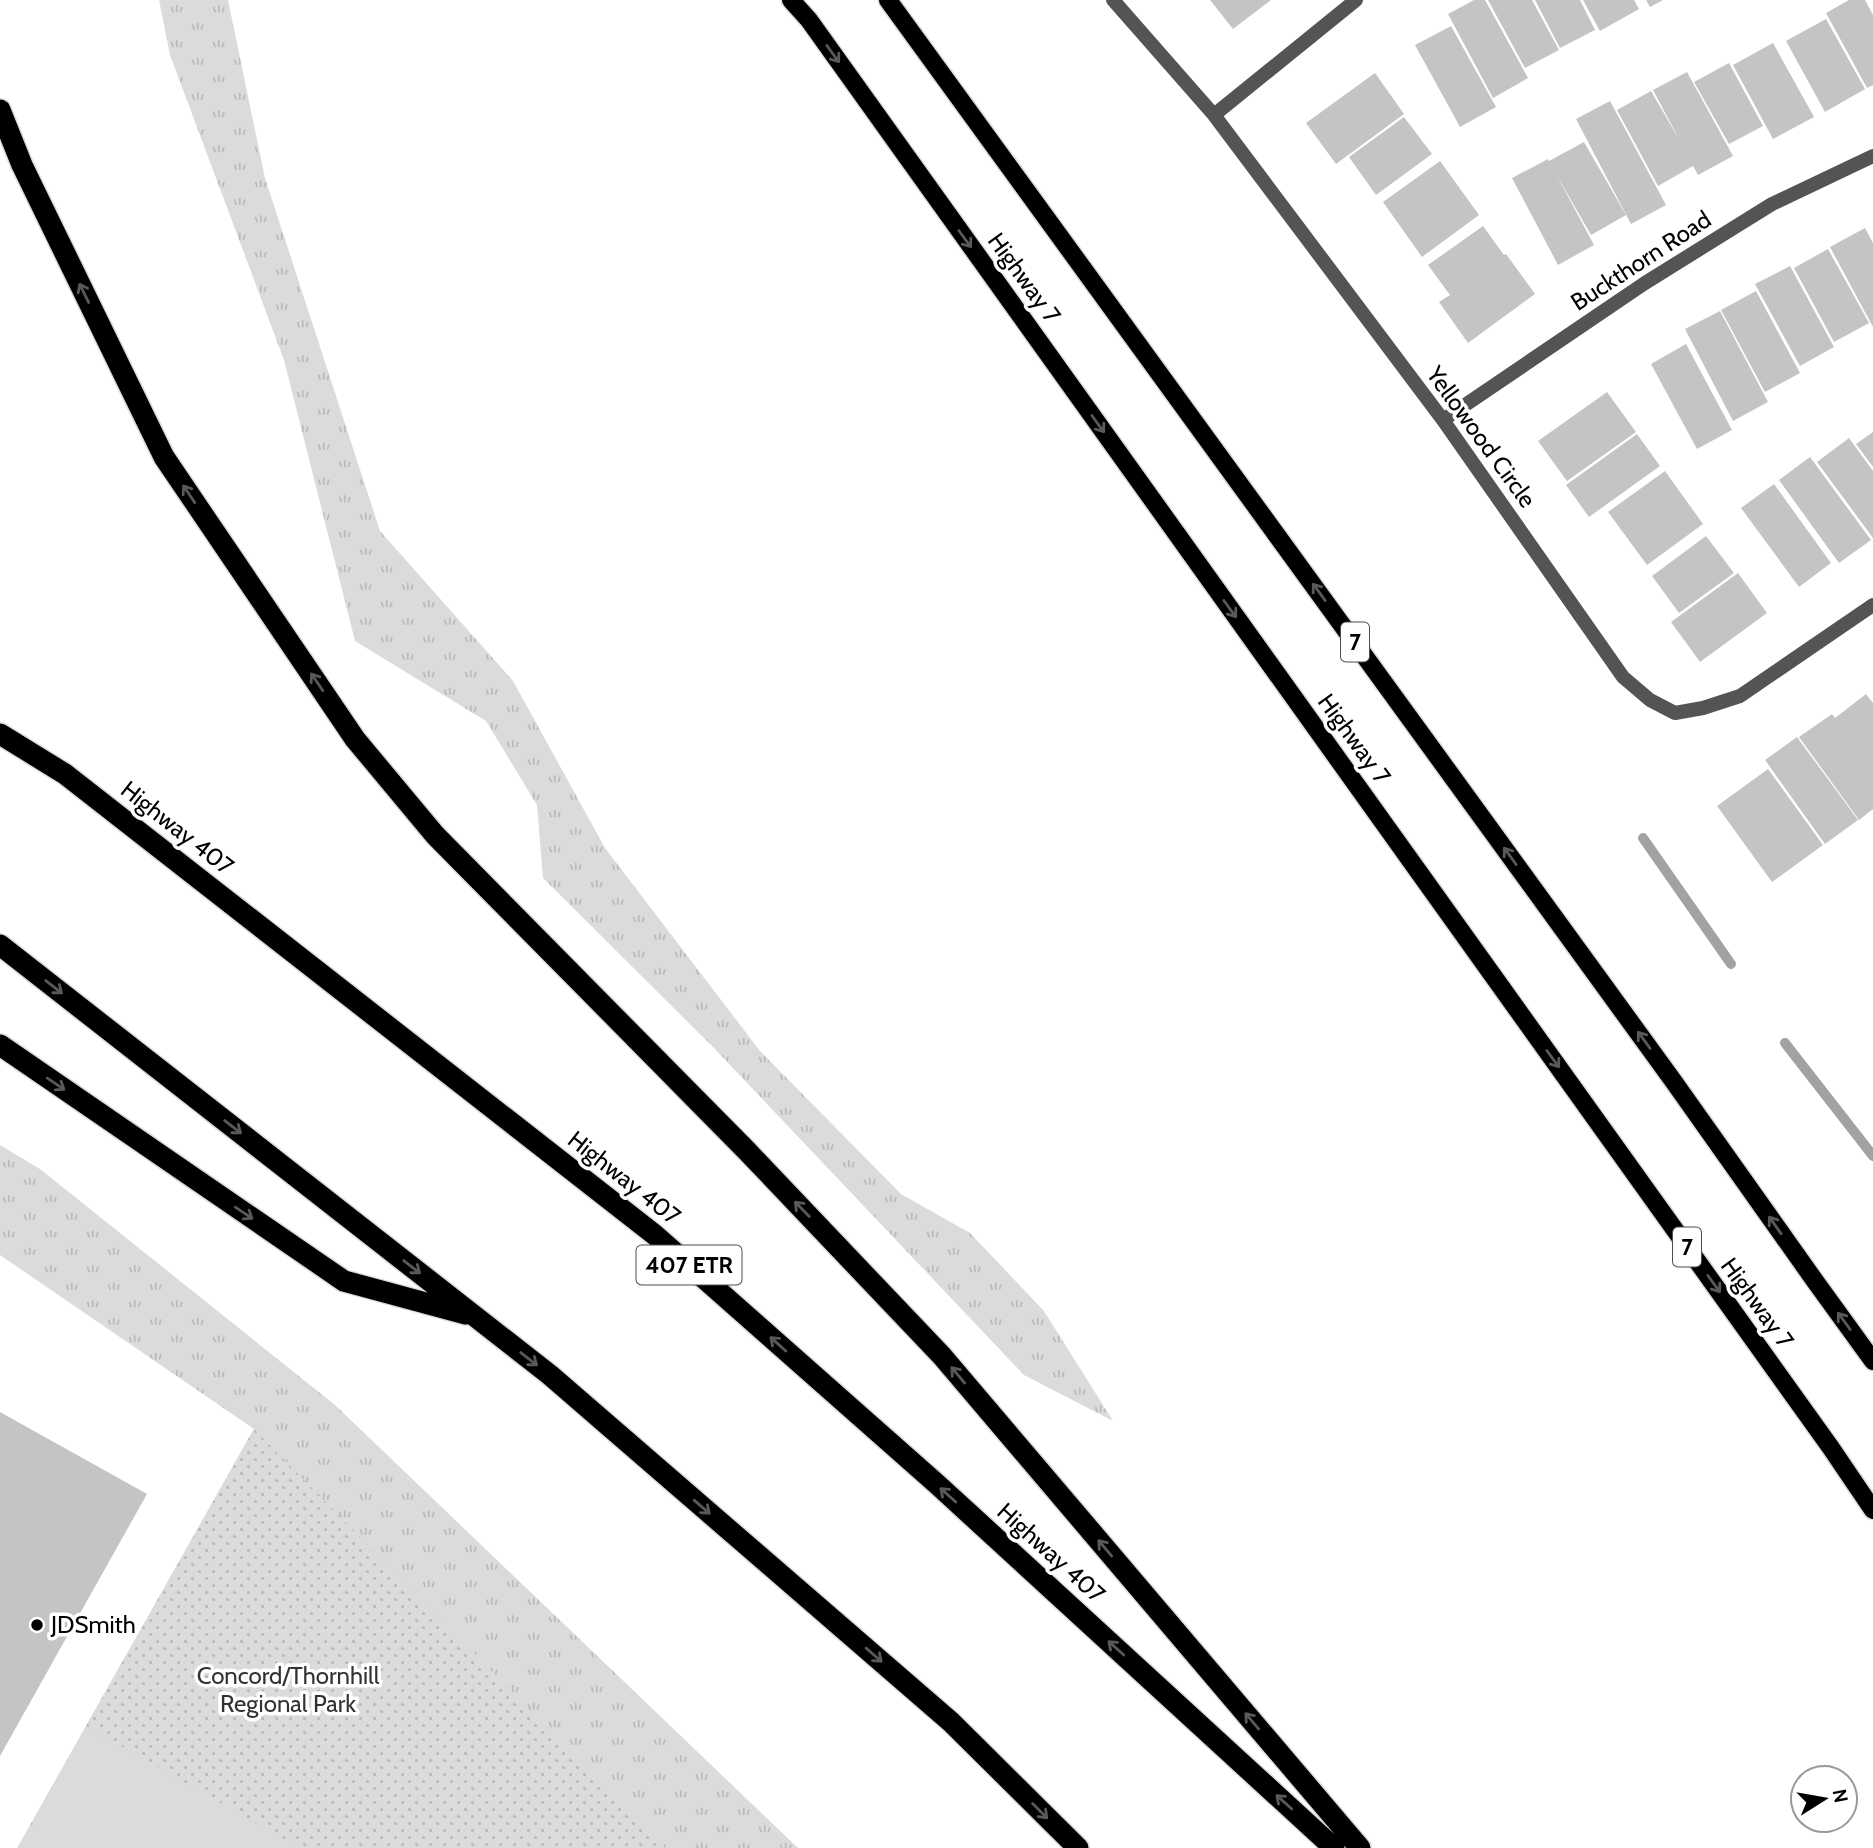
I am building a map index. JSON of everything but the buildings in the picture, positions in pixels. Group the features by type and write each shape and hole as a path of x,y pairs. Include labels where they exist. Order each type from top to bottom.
{"highway":[{"path":"0,110 22,165 164,457 355,739 435,835 747,1151 942,1356 1360,1848"},
{"name":"Highway 407","path":"0,734 65,774 655,1235 938,1485 1334,1848"},
{"path":"0,945 550,1375 951,1722 1078,1848"},
{"path":"0,1045 344,1281 475,1317"}],"main road":[{"name":"Highway 7","path":"791,0 809,20 1873,1510"},
{"name":"7","path":"888,0 1650,1048 1873,1361"}],"street":[{"name":"Yellowood Circle","path":"1113,0 1214,115 1443,420 1623,677 1650,700 1675,713 1703,708 1740,696 1873,605"},
{"path":"1214,115 1356,0"},
{"name":"Buckthorn Road","path":"1443,420 1645,283 1761,211 1873,156"}],"green space":[{"path":"159,0 228,0 265,178 380,531 513,681 605,848 760,1051 901,1194 970,1233 1044,1311 1113,1421 1024,1375 713,1047 543,878 537,805 486,721 355,641 284,360 170,55"},
{"path":"0,1145 40,1169 335,1405 798,1848 360,1848 86,1726 254,1429 0,1255"},
{"name":"Concord/Thornhill Regional Park","path":"254,1429 665,1848 17,1848"},
{"path":"86,1726 300,1848 19,1848"}],"waterway":[{"path":"1643,838 1731,964"},
{"path":"1785,1043 1873,1156"}],"place":[{"name":"JDSmith","path":"37,1625"}]}
